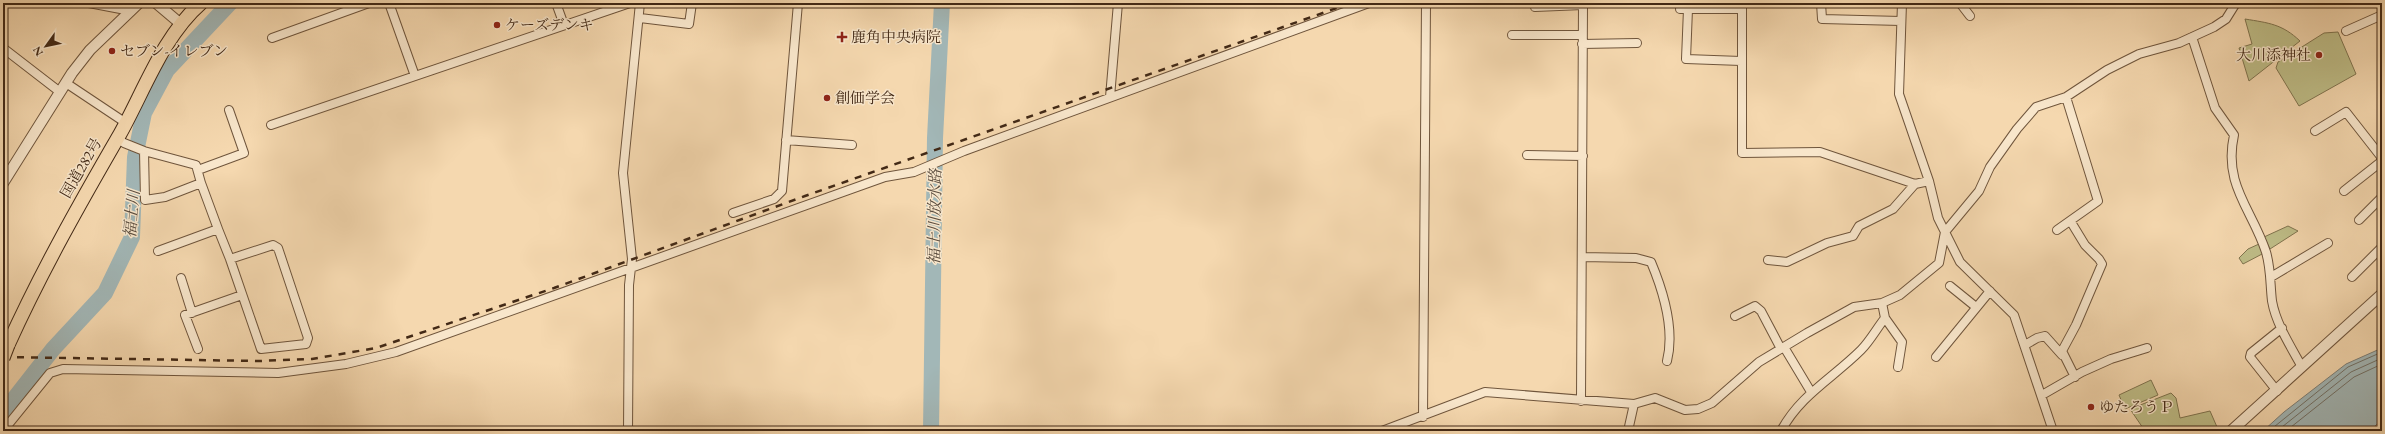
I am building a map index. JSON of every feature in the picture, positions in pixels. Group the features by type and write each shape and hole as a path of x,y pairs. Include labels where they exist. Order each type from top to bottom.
{"highway":[{"name":"国道282号","path":"5,352 50,256 121,140 126,123 170,42 182,25 202,3"}],"street":[{"path":"89,3 131,11"},
{"path":"3,183 60,92 90,50 139,3"},
{"path":"156,3 182,25"},
{"path":"272,38 369,3"},
{"path":"389,3 415,76"},
{"path":"556,3 564,24"},
{"path":"271,125 564,24 630,3"},
{"path":"628,431 629,285 631,269 623,173 640,18 640,3"},
{"path":"640,18 689,24 692,3"},
{"path":"733,214 774,199 782,191 798,3"},
{"path":"1110,97 1118,3"},
{"path":"3,431 50,373 64,368 278,373 346,364 396,352 885,177 914,172 1110,97 1369,3"},
{"path":"1423,417 1426,3"},
{"path":"1821,3 1822,19 1901,20"},
{"path":"1902,3 1899,94 1929,181 1938,218 1960,262 2014,315 2053,431"},
{"path":"1960,3 1970,16"},
{"path":"1382,431 1423,417 1485,392 1581,401 1634,404 1655,398 1685,410 1698,409 1712,403 1759,362 1854,307 1882,303 1900,295 1939,263 1945,232 1979,191 1990,167 2036,107 2066,97 2107,70 2139,54 2179,43 2192,37 2226,19 2236,3"},
{"path":"1535,6 1583,4 1581,401"},
{"path":"1741,61 1686,59 1684,9 1742,6 1742,154 1820,152 1915,184 1929,181"},
{"path":"2346,31 2382,14"},
{"path":"1512,35 1582,35"},
{"path":"2192,37 2215,108 2234,134 2232,145 2232,176 2248,214 2262,239 2271,267 2272,302 2282,328 2302,368"},
{"path":"1582,44 1637,43"},
{"path":"3,48 60,92"},
{"path":"66,83 126,123"},
{"path":"2057,230 2071,222 2098,202 2066,97"},
{"path":"198,170 244,153 229,110"},
{"path":"2315,131 2346,112 2382,159 2344,191"},
{"path":"121,140 143,151 196,164 201,183 230,259 261,349 306,344 308,338 278,248 273,245 230,259"},
{"path":"786,140 852,145"},
{"path":"143,151 145,200 165,197 201,183"},
{"path":"1527,155 1583,156"},
{"path":"1768,260 1787,262 1827,243 1853,236 1859,226 1893,209 1915,184"},
{"path":"2359,220 2382,197"},
{"path":"2062,355 2102,264 2075,231 2071,222"},
{"path":"158,251 218,229"},
{"path":"2271,277 2328,243"},
{"path":"2352,277 2382,247"},
{"path":"1582,257 1636,258 1651,262 1670,328 1671,344 1667,361"},
{"path":"181,278 192,313"},
{"path":"1950,286 1976,307"},
{"path":"1936,357 1990,291"},
{"path":"2231,431 2277,391 2382,294"},
{"path":"198,349 185,315 242,295"},
{"path":"1882,303 1885,318 1902,342 1898,367"},
{"path":"1735,316 1755,306 1761,311 1782,348 1811,392"},
{"path":"1781,431 1790,415 1811,392 1861,350 1885,318"},
{"path":"2277,391 2250,357 2251,353 2282,328"},
{"path":"2025,346 2037,338 2045,336 2062,355 2075,377"},
{"path":"2042,395 2111,359 2147,348"},
{"path":"1628,431 1634,404"}],"shaded area":[{"path":"2245,19 2275,25 2287,31 2300,41 2249,81 2239,48 2252,44"},
{"path":"2338,32 2356,74 2299,106 2276,68 2278,62 2324,33"},
{"path":"2288,226 2298,231 2270,249 2264,237"},
{"path":"2259,244 2264,253 2243,264 2239,258 2248,249"},
{"path":"2151,380 2158,395 2125,409 2119,395"},
{"path":"2171,393 2176,398 2180,418 2210,411 2217,427 2211,431 2145,431 2130,409"}],"water":[{"path":"2382,348 2382,419 2370,431 2263,431 2284,412 2346,364"}],"waterway":[{"name":"福士川","path":"3,413 53,349 105,293 132,237 135,157 144,113 167,70 230,3"},
{"name":"福士川放水路","path":"931,431 935,138 942,3"}],"railway":[{"path":"3,357 259,361 312,359 376,348 554,288 805,196 1351,3"}],"place":[{"name":"ケーズデンキ","path":"497,25"},
{"name":"鹿角中央病院","path":"842,37"},
{"name":"セブン-イレブン","path":"112,51"},
{"name":"大川添神社","path":"2319,55"},
{"name":"創価学会","path":"827,98"},
{"name":"ゆたろうＰ","path":"2091,407"}]}
